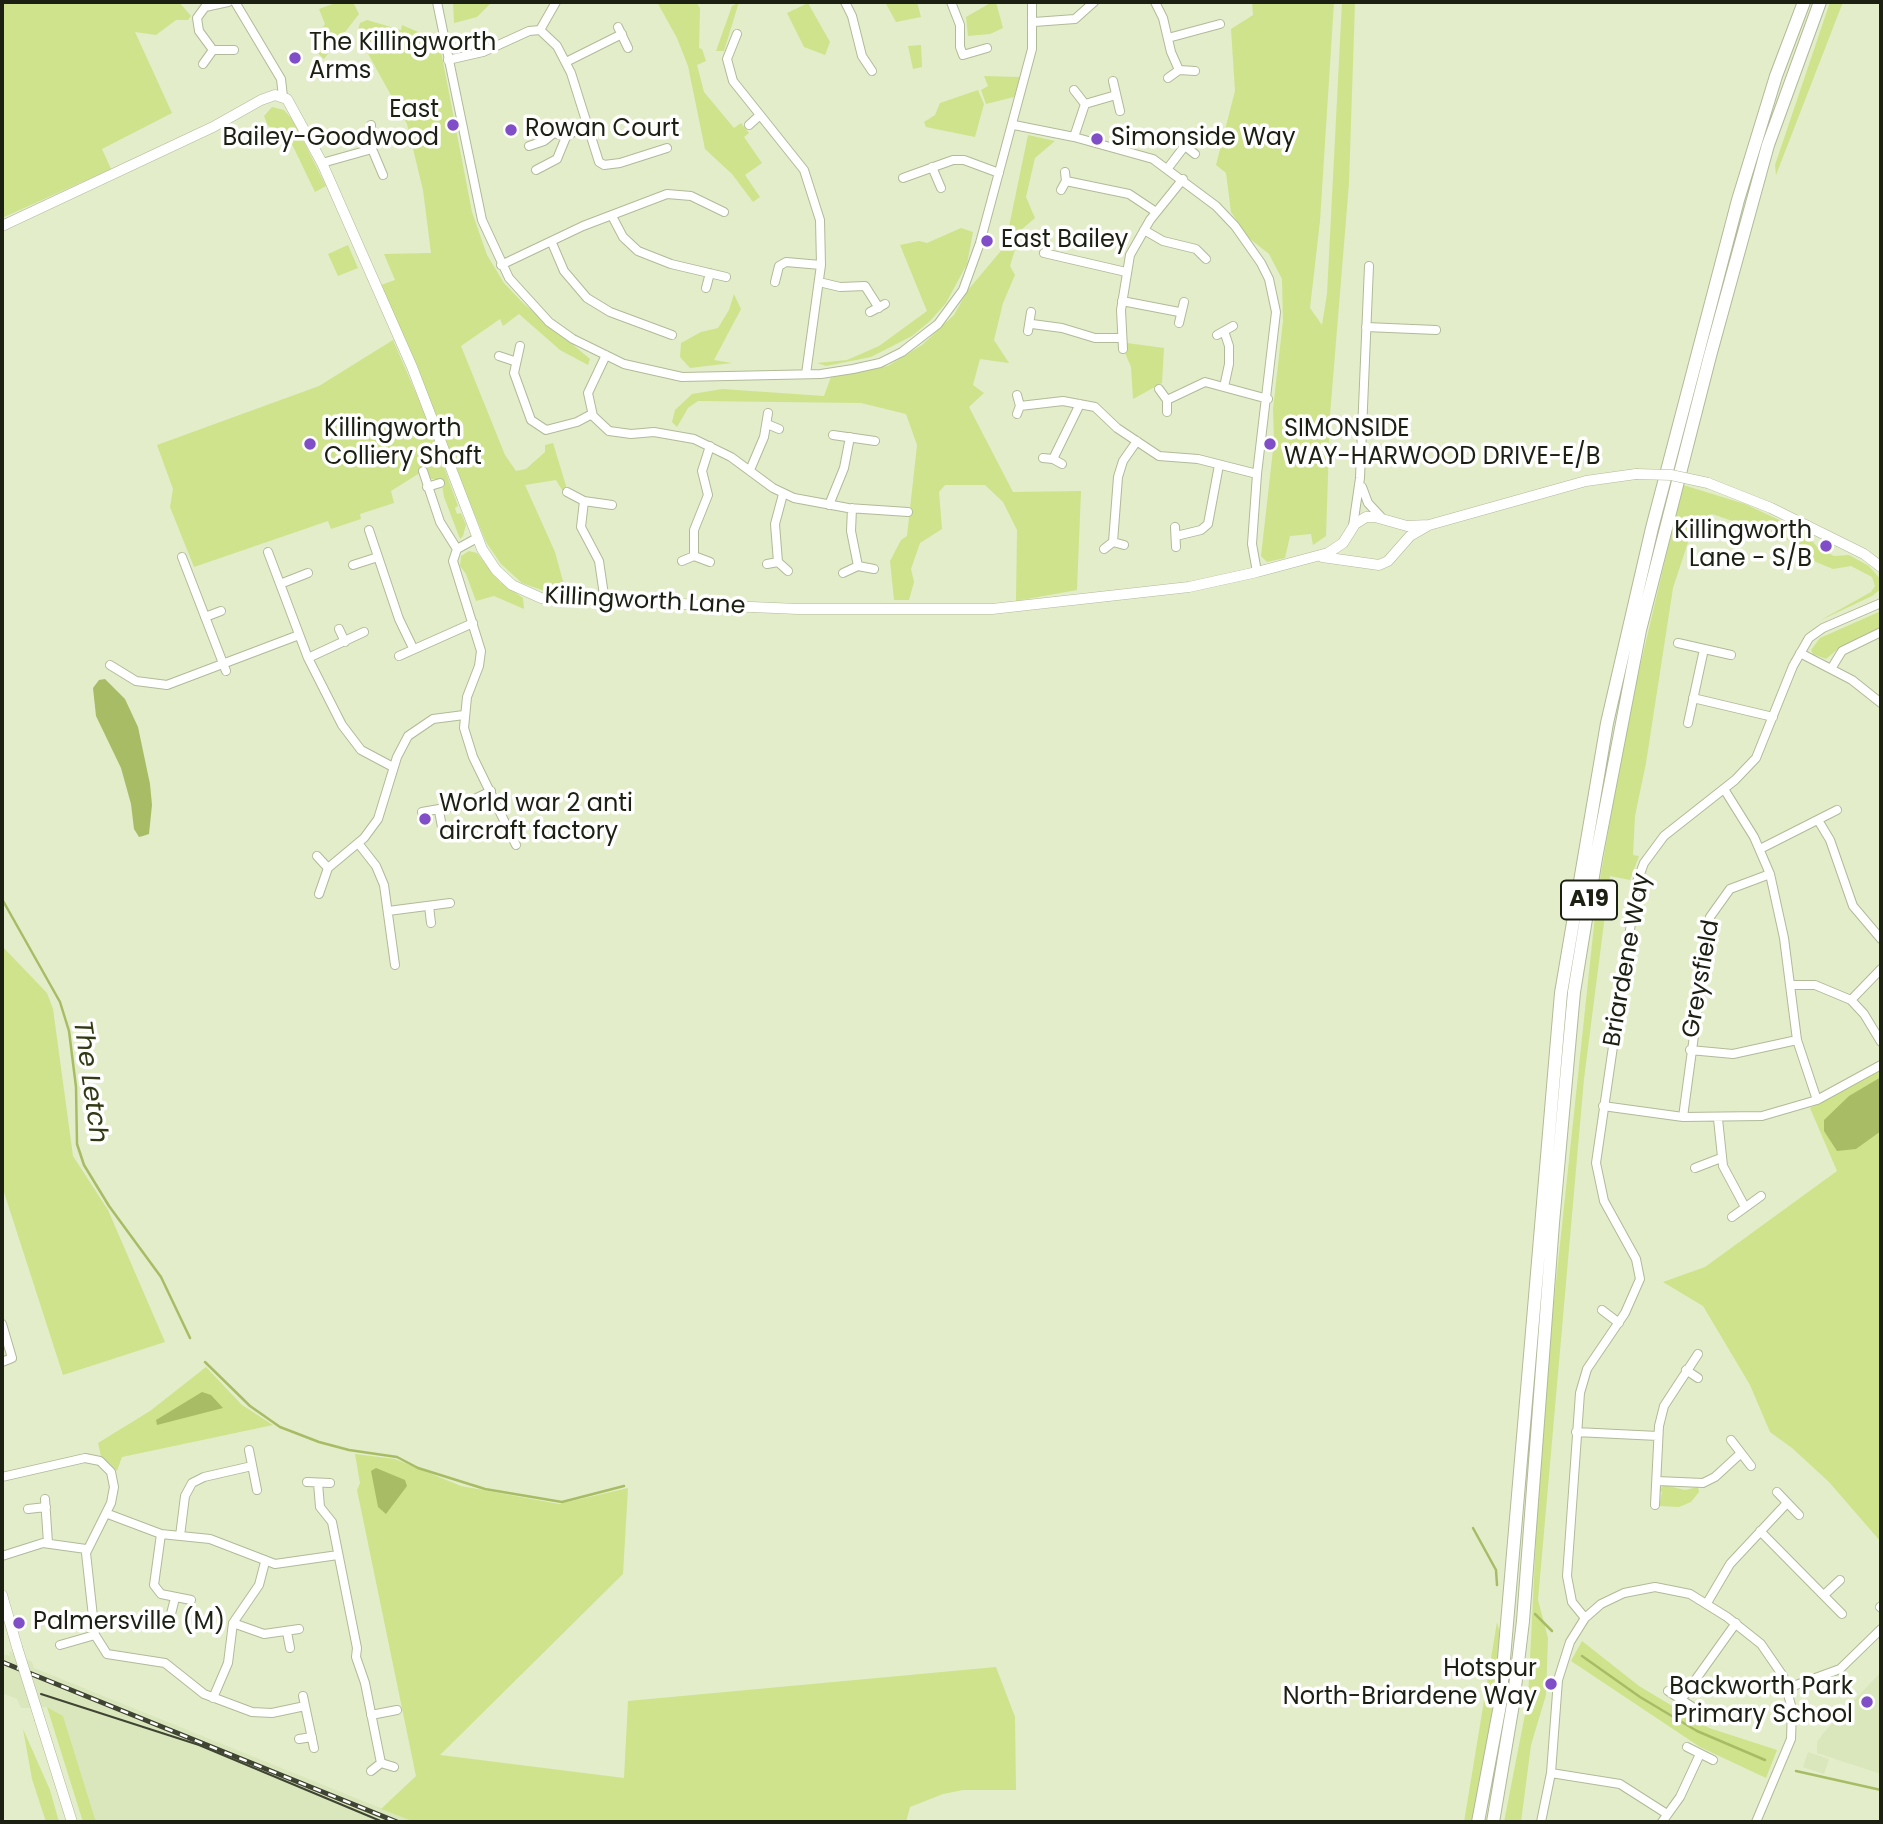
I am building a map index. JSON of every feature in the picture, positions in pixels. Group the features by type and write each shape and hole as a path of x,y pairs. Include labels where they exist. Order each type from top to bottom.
{"highway":[{"name":"A19","path":"1478,1822 1500,1705 1561,993 1607,723 1652,528 1741,188 1776,76 1804,2"},
{"name":"A19","path":"1493,1822 1507,1744 1522,1621 1574,992 1596,858 1640,630 1710,356 1768,145 1820,2"}],"main road":[{"path":"2,226 213,127 261,100 271,96 283,97"},
{"name":"Killingworth Lane","path":"283,97 295,108 322,163 424,395 477,538 496,570 520,591 541,598 605,602 966,611 1189,587 1320,556"},
{"path":"1320,556 1339,547 1351,530 1366,517 1407,526 1429,525 1586,481 1636,474 1663,474 1708,482 1771,508 1864,554 1881,567"},
{"path":"1384,519 1397,534 1396,551"},
{"path":"1320,556 1357,561 1365,565 1380,565 1388,561 1410,536 1429,525"},
{"path":"1351,530 1349,547 1357,561"},
{"path":"1864,554 1881,556"},
{"path":"2,1595 72,1822"}],"street":[{"path":"214,50 199,31 197,18 205,7 228,2"},
{"path":"235,2 281,79 283,97"},
{"path":"436,2 482,220 501,265 518,291 549,322 606,355 654,373 682,377 806,374 880,363 921,339 938,324 971,274 1014,125 1032,49 1032,2"},
{"path":"540,30 555,2"},
{"path":"845,2 852,16 862,57 872,71"},
{"path":"951,2 960,25 960,47 963,55 987,48"},
{"path":"1034,22 1075,19 1094,2"},
{"path":"1155,2 1179,70"},
{"path":"1168,38 1220,24"},
{"path":"448,60 483,52 540,30"},
{"path":"540,30 557,46 566,62 578,92 594,153 604,165 620,163 663,149 664,161"},
{"path":"566,62 620,31 628,48"},
{"path":"737,34 727,59 733,81 797,159 811,186 820,220 821,265 806,374"},
{"path":"214,50 234,50"},
{"path":"203,64 214,50"},
{"path":"1168,78 1179,70 1195,71"},
{"path":"1112,81 1121,111"},
{"path":"1074,90 1085,104"},
{"path":"1085,104 1116,95"},
{"path":"1074,137 1085,104"},
{"path":"749,125 760,115"},
{"path":"536,170 557,159 566,137 585,124"},
{"path":"371,125 372,149 383,175"},
{"path":"1014,125 1135,153 1168,168 1235,226 1269,279 1276,313 1268,399 1257,474 1252,544 1257,572"},
{"path":"529,146 544,141 554,133 566,137"},
{"path":"1168,168 1193,135"},
{"path":"1185,146 1195,154"},
{"path":"322,163 372,149"},
{"path":"903,178 953,160 964,160 999,173"},
{"path":"932,167 941,188"},
{"path":"1061,190 1066,176 1129,194 1156,212"},
{"path":"1123,349 1122,301 1130,255 1156,212 1183,179"},
{"path":"704,201 709,192"},
{"path":"501,265 583,226 667,194 691,196 723,212"},
{"path":"612,216 624,237 638,251 671,264 726,276"},
{"path":"1144,230 1163,241 1196,249 1206,259"},
{"path":"1196,249 1201,239"},
{"path":"552,243 564,271 587,298 610,312 672,335"},
{"path":"1057,257 1060,247"},
{"path":"1044,253 1126,272"},
{"path":"775,282 779,266 786,262 821,265"},
{"path":"1351,530 1360,478 1369,266"},
{"path":"706,288 710,273"},
{"path":"819,282 841,287 865,286 878,308"},
{"path":"1122,301 1179,312"},
{"path":"1179,323 1179,312 1184,302"},
{"path":"1031,312 1030,328 1062,328 1095,338 1122,338"},
{"path":"653,329 657,319"},
{"path":"1224,387 1229,355 1220,333 1233,326"},
{"path":"1366,327 1436,330"},
{"path":"520,346 514,361 518,389 531,420 546,430 549,442"},
{"path":"606,355 588,393 592,414 609,431 631,435 654,427 710,446 783,494 829,505 908,512"},
{"path":"499,356 514,361"},
{"path":"1167,400 1197,383 1205,382 1268,399"},
{"path":"1159,389 1167,400 1167,412"},
{"path":"1017,395 1019,410 1046,401 1095,407 1137,442 1159,456 1198,459 1257,474"},
{"path":"1053,459 1076,417 1080,404"},
{"path":"750,470 767,424 768,413"},
{"path":"546,430 577,422 592,414"},
{"path":"767,424 779,429"},
{"path":"833,435 875,441"},
{"path":"829,505 844,468 850,437"},
{"path":"1104,549 1113,542 1118,477 1123,461 1137,442"},
{"path":"694,556 694,530 708,495 702,471 710,446"},
{"path":"1043,458 1062,464"},
{"path":"1176,547 1176,531 1201,530 1208,524 1219,465"},
{"path":"423,471 440,522 457,549"},
{"path":"1360,478 1368,503 1384,519"},
{"path":"427,487 440,483"},
{"path":"567,492 584,501 612,505"},
{"path":"783,494 775,524 778,562 788,571"},
{"path":"896,500 896,511"},
{"path":"584,501 581,527 599,561 605,602"},
{"path":"852,508 851,531 858,566"},
{"path":"369,530 395,610 413,648"},
{"path":"477,538 457,549 453,561 481,657 464,715 469,748 516,845"},
{"path":"1113,542 1124,545"},
{"path":"268,552 308,658 329,701 356,746 374,760 393,767"},
{"path":"682,561 694,556 710,562"},
{"path":"182,557 192,572 205,617 225,667"},
{"path":"353,565 378,557"},
{"path":"767,564 778,562"},
{"path":"842,573 858,566 874,569"},
{"path":"280,584 308,573"},
{"name":"Briardene Way","path":"1585,1618 1572,1602 1567,1585 1576,1432 1583,1379 1596,1353 1619,1323 1637,1291 1640,1274 1636,1259 1604,1201 1598,1181 1596,1156 1634,893 1640,871 1664,836 1724,789 1756,758 1800,653 1817,632 1881,603"},
{"path":"205,617 221,611"},
{"path":"399,656 473,623"},
{"path":"339,629 345,642"},
{"path":"308,658 364,632"},
{"path":"1831,669 1842,651 1881,632"},
{"path":"110,665 132,680 159,685 225,667 299,635"},
{"path":"1678,643 1731,655"},
{"path":"1688,723 1704,649"},
{"path":"1800,653 1862,686 1881,703"},
{"path":"1693,698 1773,717"},
{"path":"319,894 328,868 358,843 380,815 402,745 419,725 438,717 464,715"},
{"path":"1724,789 1760,849 1770,874 1797,1040 1817,1100"},
{"path":"422,812 439,811 472,802 491,791"},
{"path":"1760,849 1837,810"},
{"path":"439,811 442,827"},
{"path":"1818,820 1830,840 1853,906 1881,939"},
{"path":"358,843 379,872 388,911 395,965"},
{"path":"317,856 328,868"},
{"name":"Greysfield","path":"1683,1117 1706,939 1714,908 1730,890 1770,874"},
{"path":"388,911 450,903"},
{"path":"429,906 431,923"},
{"path":"1851,1000 1881,969"},
{"path":"1790,985 1815,985 1851,1000 1864,1014 1881,1042"},
{"path":"1690,1050 1733,1054 1797,1040"},
{"path":"1603,1106 1683,1117 1718,1119 1762,1116 1817,1100 1881,1065"},
{"path":"1718,1119 1721,1158 1728,1179 1745,1207"},
{"path":"1696,1168 1721,1158"},
{"path":"1732,1217 1761,1196"},
{"path":"1602,1310 1619,1323"},
{"path":"2,1324 12,1358 2,1362"},
{"path":"1655,1505 1658,1436 1664,1406 1698,1354"},
{"path":"1686,1370 1698,1378"},
{"path":"1576,1432 1658,1436"},
{"path":"1731,1440 1751,1466"},
{"path":"249,1450 257,1490"},
{"path":"1657,1481 1703,1483 1715,1477 1740,1454"},
{"path":"2,1477 40,1466 95,1459 108,1468 114,1481 108,1514 86,1549 95,1635 107,1654 165,1663 213,1699 258,1713 305,1706"},
{"path":"180,1536 184,1502 192,1483 204,1476 252,1466"},
{"path":"307,1482 330,1483"},
{"path":"318,1483 320,1507 331,1520 357,1648 357,1666 365,1684 381,1763"},
{"path":"1777,1492 1799,1515"},
{"path":"28,1509 45,1503 48,1543"},
{"path":"1707,1603 1730,1564 1787,1503"},
{"path":"108,1514 161,1534 210,1539 265,1562 304,1562 338,1555"},
{"path":"1760,1531 1842,1614"},
{"path":"161,1534 153,1582 161,1594 191,1600"},
{"path":"2,1556 48,1543 86,1549"},
{"path":"17,1550 21,1561"},
{"path":"213,1699 228,1663 233,1623 259,1585 265,1562"},
{"path":"1824,1595 1840,1580"},
{"path":"1541,1822 1551,1773 1559,1670 1570,1642 1585,1618 1612,1598 1646,1587 1681,1591 1707,1603 1736,1623 1769,1654 1788,1688 1792,1709 1791,1740 1756,1822"},
{"path":"171,1614 175,1598"},
{"path":"233,1623 264,1634 299,1629"},
{"path":"1681,1700 1736,1623"},
{"path":"1788,1688 1840,1669 1881,1629"},
{"path":"67,1630 71,1642"},
{"path":"287,1632 290,1648"},
{"path":"60,1645 95,1635"},
{"path":"1668,1691 1694,1708"},
{"path":"303,1696 314,1748"},
{"path":"371,1715 397,1710"},
{"path":"299,1739 312,1737"},
{"path":"1687,1747 1713,1760"},
{"path":"1551,1773 1620,1784 1665,1818 1700,1754"},
{"path":"381,1763 394,1767"},
{"path":"372,1771 381,1763"}],"shaded area":[{"path":"2,2 179,2 191,16 188,20 176,20 156,35 135,32 172,113 102,149 111,169 2,218"},
{"path":"338,2 353,2 359,14 324,59 314,50 312,40 325,24 319,9"},
{"path":"453,2 492,2 477,17 454,23"},
{"path":"657,2 696,2 700,8 699,48 702,49 706,61 697,65 704,92 734,128 741,123 749,133 744,137 762,163 745,175 760,197 753,202 732,174 705,149 688,66 677,38"},
{"path":"739,2 724,51 716,51 732,6"},
{"path":"885,2 917,2 921,17 896,22"},
{"path":"996,2 1003,28 990,34 968,36 966,17"},
{"path":"1252,2 1334,2 1320,221 1310,308 1322,325 1327,294 1342,2 1355,2 1349,183 1330,415 1326,536 1313,545 1311,534 1290,536 1285,558 1267,562 1261,556 1274,441 1273,409 1283,321 1282,279 1269,254 1249,238 1231,212 1226,173 1216,165 1235,91 1231,29 1253,15"},
{"path":"1830,2 1843,2 1776,175 1775,165"},
{"path":"808,3 830,42 825,55 804,47 787,13"},
{"path":"367,20 401,30 402,25 439,41 472,212 487,255 504,283 523,303 590,359 588,365 560,350 519,314 503,326 500,319 461,346 505,455 516,471 526,469 545,452 545,445 553,443 567,489 562,490 556,480 525,485 555,552 566,592 547,592 522,583 501,564 486,542 381,285 395,280 384,254 431,253 423,190 407,124 357,34 360,23"},
{"path":"921,45 922,67 913,69 908,46"},
{"path":"984,76 1020,77 1014,97 986,104 981,90 988,86"},
{"path":"978,90 984,104 975,137 926,127 924,122 935,115 940,103"},
{"path":"272,107 284,110 293,120 326,186 315,192 287,134 268,126 264,116"},
{"path":"1028,135 1055,141 1035,158 1026,197 1035,218 1021,230 1010,266 1015,275 1003,303 994,340 1009,363 980,359 973,385 984,393 969,407 1013,492 1081,491 1077,590 1016,601 1017,530 1003,502 985,485 945,485 939,492 942,529 920,543 911,569 914,582 909,600 894,600 890,561 901,540 907,536 917,445 906,414 861,403 698,401 688,408 677,427 672,422 675,410 692,394 722,389 824,396 832,374 888,366 922,345 954,315 968,290 1005,246"},
{"path":"961,228 973,232 967,264 946,303 930,321 912,336 871,357 826,366 817,363 847,360 879,346 927,311 900,245 919,241 927,243"},
{"path":"348,245 358,268 338,276 328,254"},
{"path":"734,294 741,309 714,360 732,363 690,368 680,357 681,343 701,332 718,328 729,310"},
{"path":"393,340 425,414 458,506 455,508 457,514 461,513 466,525 463,536 460,539 444,497 441,479 430,479 426,469 391,491 394,503 360,514 361,519 331,529 328,521 194,567 170,507 173,489 157,445 319,386"},
{"path":"1127,343 1164,348 1162,383 1133,399 1131,367 1125,353"},
{"path":"1683,485 1745,504 1805,532 1818,548 1834,556 1849,555 1869,566 1881,580 1881,589 1819,621 1871,592 1875,586 1872,577 1851,566 1833,569 1811,560 1791,541 1712,514 1700,519 1691,533 1673,588 1646,763 1635,816 1633,855 1639,856 1630,880 1610,876 1584,1079 1538,1600 1548,1638 1546,1695 1531,1745 1521,1822 1504,1822 1528,1699 1538,1498 1553,1310 1597,897 1627,721"},
{"path":"469,551 477,553 500,582 523,598 524,609 494,596 476,601 466,574 460,566 461,556"},
{"path":"1881,611 1881,628 1839,648 1826,659 1813,654 1811,650 1820,638"},
{"path":"105,679 125,699 138,727 152,805 149,834 139,837 134,829 131,804 121,768 96,716 93,688 99,680"},
{"path":"2,946 47,993 53,1009 73,1156 108,1210 165,1342 63,1375 2,1186"},
{"path":"1881,1069 1881,1542 1829,1482 1770,1432 1750,1385 1703,1306 1663,1282 1705,1267 1837,1171 1810,1108"},
{"path":"1881,1077 1881,1131 1856,1149 1837,1151 1824,1131 1824,1120 1849,1096"},
{"path":"206,1367 242,1405 273,1425 122,1457 117,1471 101,1456 98,1443 150,1411"},
{"path":"202,1392 211,1395 223,1408 157,1425 156,1420"},
{"path":"355,1454 395,1459 461,1486 559,1504 628,1488 623,1574 440,1755 624,1778 628,1701 996,1667 1015,1717 1016,1790 963,1790 943,1794 910,1807 906,1822 415,1822 381,1809 416,1776 357,1490 360,1483"},
{"path":"376,1468 405,1480 407,1486 386,1514 378,1507 371,1471"},
{"path":"1664,1485 1685,1490 1698,1487 1699,1492 1691,1502 1679,1507 1659,1506 1662,1492 1659,1490"},
{"path":"1497,1622 1501,1637 1489,1733 1472,1822 1464,1822"},
{"path":"1582,1641 1639,1686 1709,1728 1777,1750 1766,1778 1700,1747 1571,1661"},
{"path":"9,1651 32,1662 34,1668 415,1822 96,1822 63,1716 47,1707 21,1708 17,1699 2,1693 2,1654 10,1656"},
{"name":"Backworth Park Primary School","path":"1881,1672 1881,1774 1817,1753 1817,1742 1824,1732"},
{"path":"47,1707 63,1716 96,1822 83,1822"},
{"path":"23,1729 50,1790 59,1822 46,1822 32,1779"},
{"path":"1808,1752 1829,1759 1824,1774 1803,1767"}],"waterway":[{"name":"The Letch","path":"2,899 60,1002 69,1031 76,1087 77,1144 84,1165 109,1206 161,1277 190,1338"},
{"name":"The Letch","path":"205,1362 250,1406 280,1427 319,1442 349,1450 397,1457 418,1468 485,1489 562,1502 624,1486"},
{"path":"1473,1528 1496,1570 1497,1585"},
{"path":"1535,1614 1552,1631"},
{"path":"1582,1656 1640,1697 1697,1731 1765,1760"},
{"path":"1796,1771 1881,1790"}],"tram line":[{"path":"41,1694 199,1745 383,1822"}],"railway":[{"path":"2,1662 397,1822"}],"place":[{"name":"The Killingworth Arms","path":"295,58"},
{"name":"East Bailey-Goodwood","path":"453,125"},
{"name":"Rowan Court","path":"511,130"},
{"name":"Simonside Way","path":"1097,139"},
{"name":"East Bailey","path":"987,241"},
{"name":"Killingworth Colliery Shaft","path":"310,444"},
{"name":"SIMONSIDE WAY-HARWOOD DRIVE-E/B","path":"1270,444"},
{"name":"Killingworth Lane - S/B","path":"1826,546"},
{"name":"World war 2 anti aircraft factory","path":"425,819"},
{"name":"Palmersville (M)","path":"19,1623"},
{"name":"Hotspur North-Briardene Way","path":"1551,1684"},
{"name":"Backworth Park Primary School","path":"1867,1702"}]}
